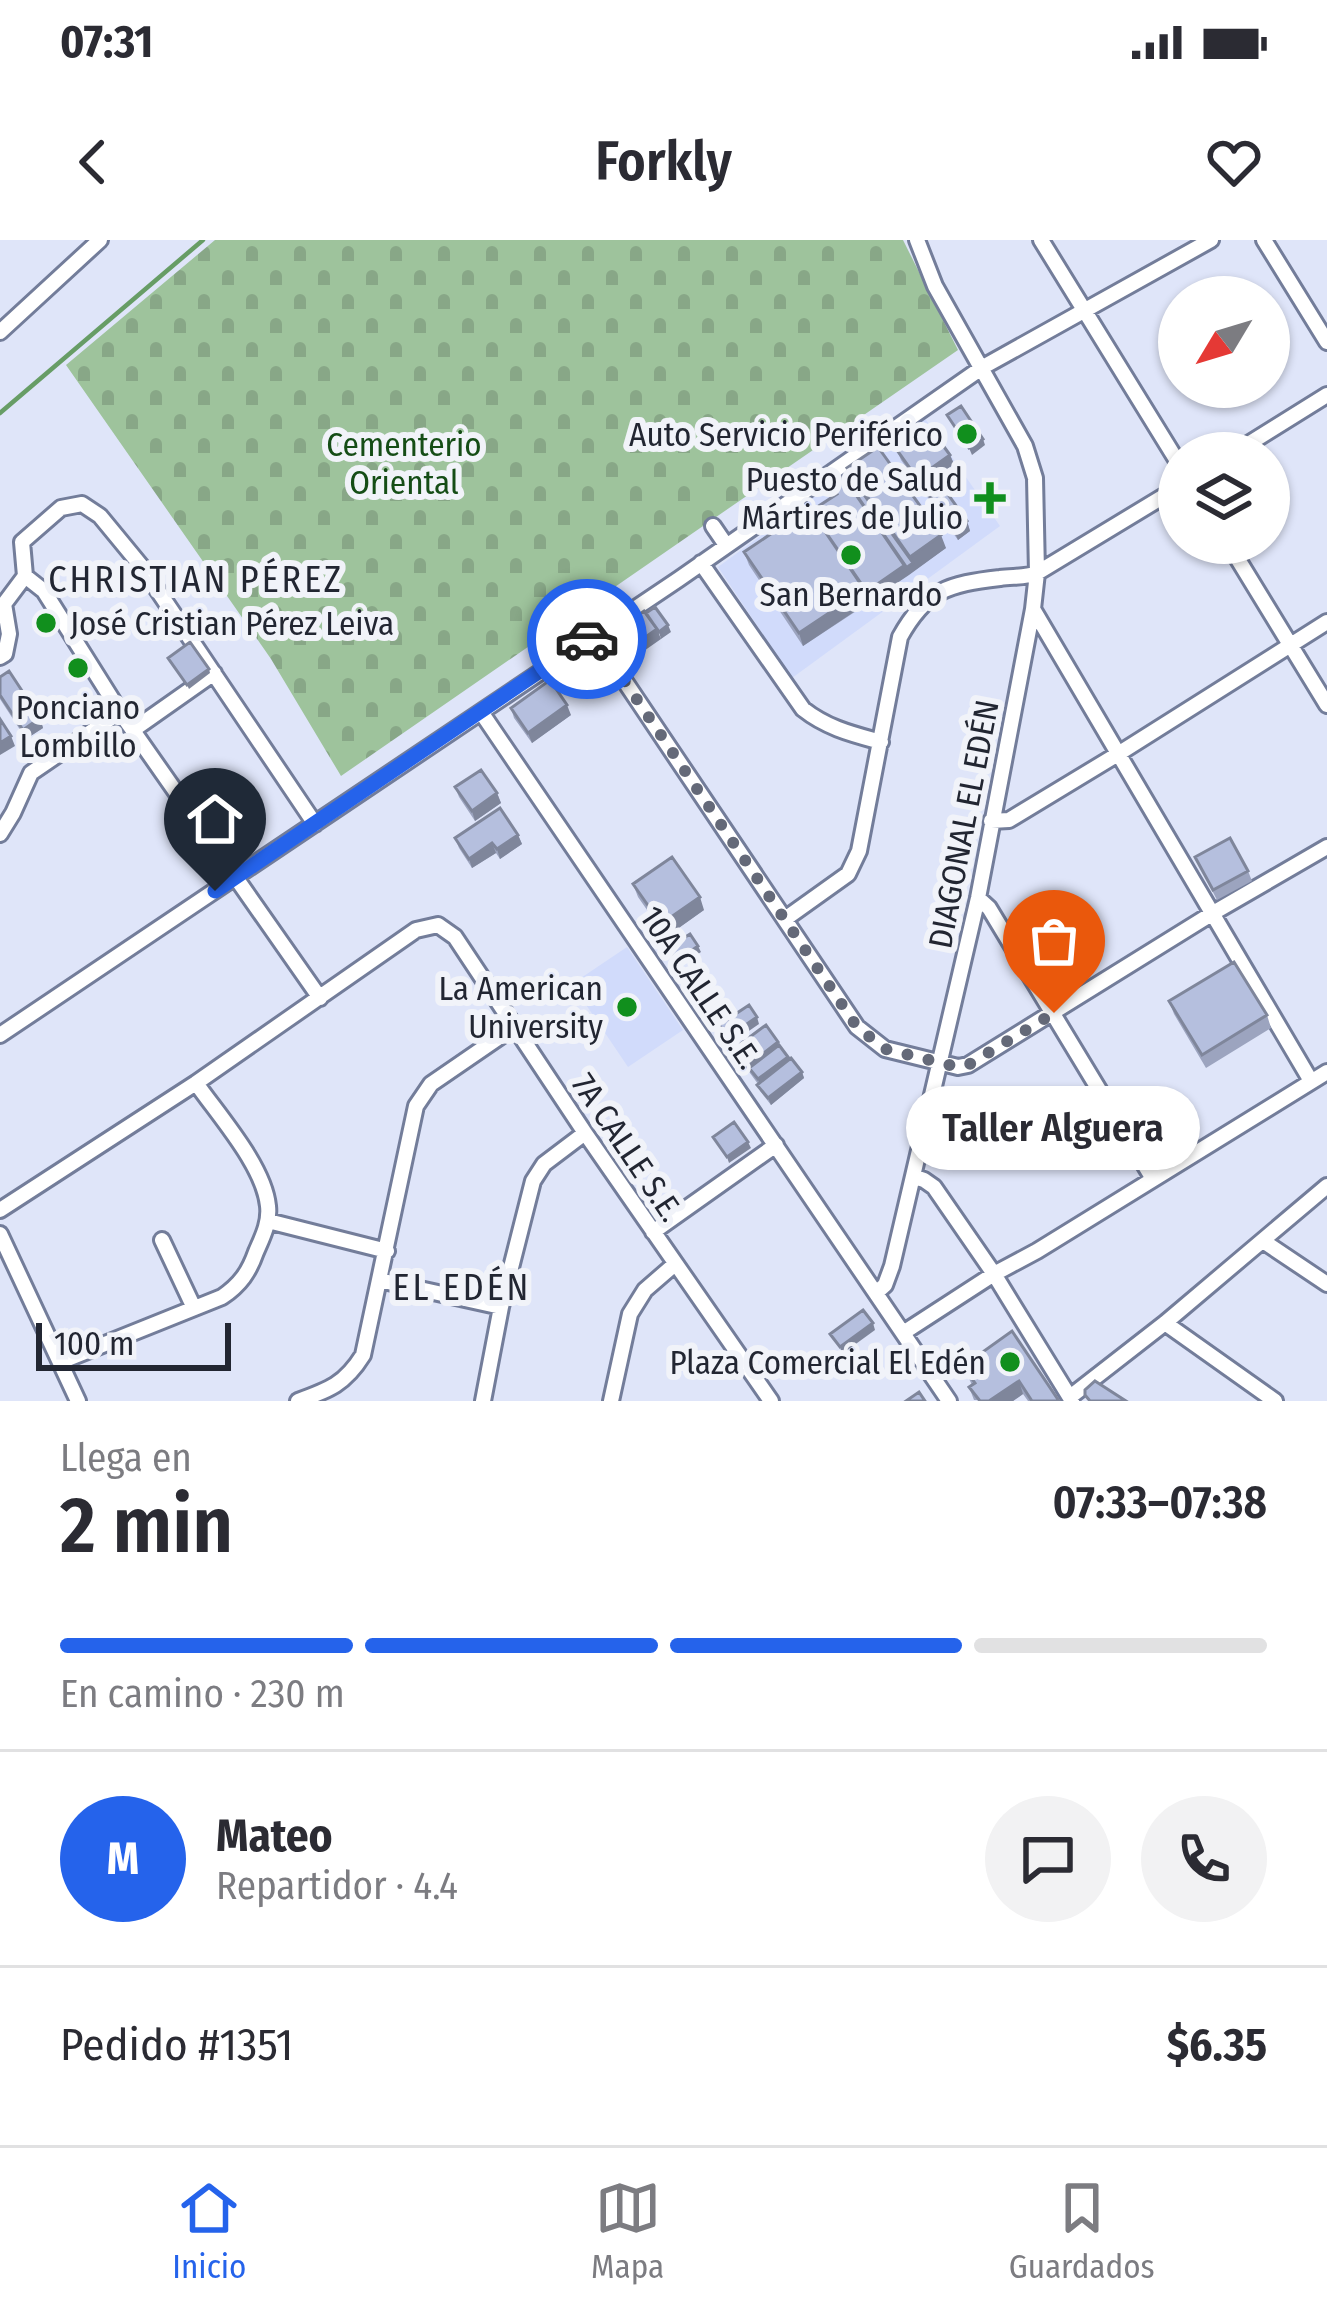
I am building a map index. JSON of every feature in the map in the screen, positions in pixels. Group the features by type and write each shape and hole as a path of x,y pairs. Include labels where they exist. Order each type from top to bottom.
{"street":[{"path":"2,327 100,240"},
{"name":"DIAGONAL EL EDÉN","path":"876,1293 890,1276 978,898 1037,573 1035,478 1024,446 935,286 917,240"},
{"path":"1041,240 1159,432"},
{"path":"0,1035 701,563 982,367 1211,240"},
{"path":"1264,240 1327,342"},
{"path":"1268,432 1327,395"},
{"path":"785,920 848,874 859,851 900,638 928,598 952,586 1037,573 1158,500"},
{"path":"0,657 9,634 4,604 25,576 22,542 61,508 82,504 100,516 142,566 315,824"},
{"path":"713,526 727,545"},
{"path":"701,563 803,709 835,729 881,742"},
{"path":"1241,564 1327,705"},
{"path":"0,1210 320,998 120,712 44,592 25,576"},
{"path":"1033,609 1311,1082"},
{"path":"991,821 1009,820 1327,622"},
{"path":"593,634 857,1027 885,1049 958,1067 968,1065 1327,847"},
{"path":"133,730 214,673"},
{"path":"0,834 31,772 120,712"},
{"name":"10A CALLE S.E.","path":"481,712 949,1401"},
{"path":"978,898 989,908 1154,1179"},
{"name":"7A CALLE S.E.","path":"320,998 416,930 438,925 455,937 771,1401"},
{"path":"298,1401 330,1390 351,1375 363,1355 416,1106 431,1084 514,1027"},
{"path":"903,1333 1327,1072"},
{"path":"60,1362 222,1297 238,1287 252,1265 268,1221 268,1202 254,1167 196,1083"},
{"path":"483,1401 533,1180 544,1164 585,1133"},
{"path":"653,1232 776,1145"},
{"path":"914,1177 934,1187 1071,1399 1327,1186"},
{"path":"268,1221 387,1250"},
{"path":"0,1234 78,1401"},
{"path":"162,1240 194,1308"},
{"path":"1263,1241 1327,1284"},
{"path":"611,1401 630,1314 645,1290 675,1264"},
{"path":"380,1280 501,1307"},
{"path":"1165,1323 1275,1401"}],"shaded area":[{"path":"924,417 1000,526 792,678 718,567"},
{"name":"La American University","path":"627,947 683,1030 628,1067 572,984"}],"green space":[{"name":"Cementerio Oriental","path":"215,240 903,240 958,350 341,776 271,659 66,365"}],"building":[{"name":"Auto Servicio Periférico","path":"961,406 983,439 969,448 947,415"},
{"path":"931,429 950,455 930,469 967,521 954,530 897,450"},
{"path":"878,447 941,535 910,557 847,468"},
{"path":"844,477 905,565 866,592 811,511 837,494 832,487"},
{"path":"857,485 913,563 906,568 852,489"},
{"path":"809,508 865,589 799,633 744,552"},
{"path":"655,607 668,625 659,632 646,613"},
{"path":"644,611 657,629 627,650 615,632"},
{"path":"190,642 209,669 187,685 168,658"},
{"path":"9,671 40,718 23,730 0,695 0,677"},
{"path":"550,680 567,705 528,733 511,708"},
{"path":"0,719 11,736 0,743"},
{"path":"481,770 497,793 472,811 455,787"},
{"path":"500,808 518,835 497,849 492,843 469,859 455,838"},
{"path":"1230,838 1248,871 1213,890 1195,857"},
{"path":"672,857 700,897 661,924 633,884"},
{"path":"690,934 698,946 677,961 668,948"},
{"path":"1234,962 1267,1015 1202,1055 1169,1001"},
{"path":"749,1005 757,1017 728,1037 719,1025"},
{"path":"766,1025 778,1042 748,1065 735,1048"},
{"path":"779,1045 788,1057 758,1079 749,1068"},
{"path":"791,1058 802,1072 768,1098 757,1085"},
{"path":"734,1122 748,1142 727,1157 713,1137"},
{"path":"863,1310 873,1323 840,1347 830,1334"},
{"name":"Plaza Comercial El Edén","path":"1012,1331 1059,1401 1032,1401 1019,1381 989,1401 980,1401 969,1387 975,1383 963,1366"},
{"path":"1095,1381 1126,1401 1090,1401 1085,1390"}],"waterway":[{"path":"0,413 203,240"}],"way so far":[{"path":"587,639 593,634 857,1027 885,1049 958,1067 1054,1013"}],"place":[{"name":"Auto Servicio Periférico","path":"967,434"},
{"name":"Puesto de Salud Mártires de Julio","path":"990,498"},
{"name":"San Bernardo","path":"851,555"},
{"name":"José Cristian Pérez Leiva","path":"46,623"},
{"name":"Ponciano Lombillo","path":"78,668"},
{"name":"La American University","path":"627,1007"},
{"name":"Taller Alguera","path":"1054,1013"},
{"name":"Plaza Comercial El Edén","path":"1010,1362"}],"district":[{"name":"CHRISTIAN PÉREZ","path":"196,579"},
{"name":"EL EDÉN","path":"462,1287"}],"route":[{"path":"215,891 587,639"}]}
